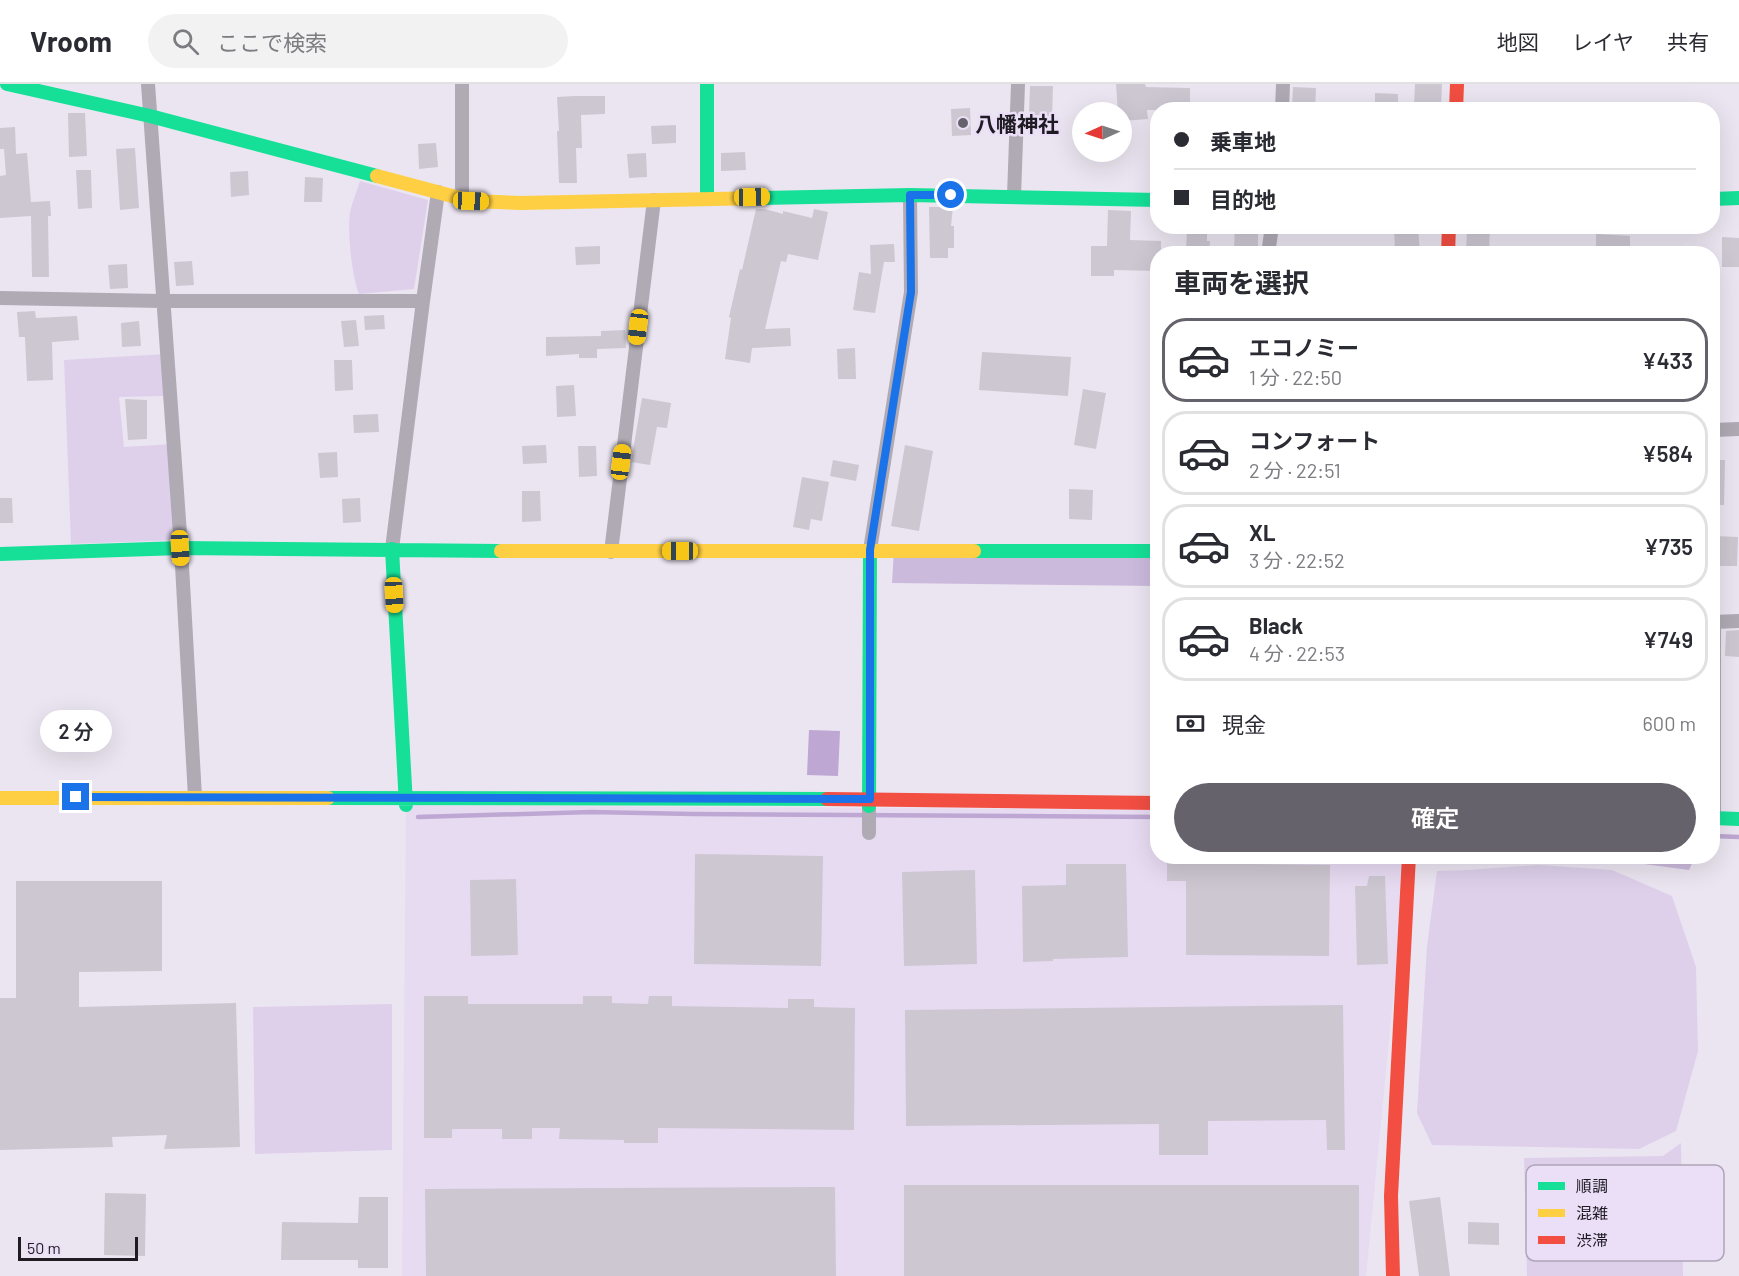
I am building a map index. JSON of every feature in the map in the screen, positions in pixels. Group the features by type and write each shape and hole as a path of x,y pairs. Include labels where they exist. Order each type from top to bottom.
{"street":[{"path":"7,84 150,116 471,201 521,203 910,195 1150,200"},
{"path":"148,84 195,797"},
{"path":"462,84 462,198"},
{"path":"707,84 707,198"},
{"path":"1014,196 1018,84"},
{"path":"1282,102 1283,84"},
{"path":"1456,102 1457,84"},
{"path":"406,801 392,549 438,192"},
{"path":"869,833 870,550 911,292 910,195"},
{"path":"1720,199 1739,198"},
{"path":"610,552 654,200"},
{"path":"0,298 162,301 423,301"},
{"path":"1720,430 1739,429"},
{"path":"0,554 180,548 610,552 1150,551"},
{"path":"1720,622 1739,621"},
{"path":"0,798 195,797 406,801 1150,803"},
{"path":"1720,818 1739,819"},
{"path":"1393,1276 1391,1196 1409,864"}],"shaded area":[{"path":"360,181 428,200 414,289 359,294 352,266 349,221"},
{"path":"166,354 163,396 119,397 124,447 173,444 180,540 71,544 64,360"},
{"path":"894,550 1150,551 1150,586 892,583"},
{"path":"809,730 840,731 838,776 807,775"},
{"path":"406,805 1150,810 1150,864 1406,864 1366,1276 402,1276"},
{"path":"1644,864 1692,864 1689,870"},
{"path":"1538,865 1612,870 1672,896 1696,967 1698,1051 1676,1131 1639,1149 1432,1145 1417,1113 1427,946 1437,871"},
{"path":"392,1004 392,1150 255,1154 253,1007"},
{"path":"1681,1143 1681,1165 1526,1165 1526,1237 1524,1158 1663,1156"},
{"path":"1527,1261 1683,1261 1683,1276 1527,1276"}],"building":[{"path":"1116,84 1190,88 1190,102 1150,102 1150,110 1147,110 1148,119 1132,120 1132,102 1117,102"},
{"path":"1415,84 1442,84 1441,102 1414,102"},
{"path":"1030,86 1053,86 1052,116 1029,115"},
{"path":"1293,87 1316,88 1315,102 1292,102"},
{"path":"1375,93 1398,94 1398,102 1375,102"},
{"path":"605,96 605,114 581,115 582,148 576,148 577,183 559,183 557,97"},
{"path":"970,108 971,135 952,136 951,109"},
{"path":"68,113 85,113 87,156 69,157"},
{"path":"676,125 676,143 652,144 651,126"},
{"path":"15,127 16,154 27,153 31,202 50,201 51,216 48,216 49,277 32,277 31,216 0,218 0,176 6,175 4,149 0,149 0,128"},
{"path":"436,143 438,167 419,169 418,144"},
{"path":"135,148 139,208 120,210 116,149"},
{"path":"745,152 746,170 721,171 721,153"},
{"path":"646,153 647,177 629,178 627,154"},
{"path":"76,170 91,170 92,208 78,209"},
{"path":"248,171 249,195 231,197 230,172"},
{"path":"305,177 323,178 322,202 304,202"},
{"path":"929,207 953,207 951,226 954,226 954,248 948,248 948,258 930,258"},
{"path":"756,209 783,214 783,211 812,218 814,209 828,212 818,260 788,254 786,262 781,261 765,329 790,328 791,346 752,348 750,363 725,359 731,318 729,317"},
{"path":"1108,210 1131,211 1130,240 1161,241 1161,246 1150,246 1150,271 1114,270 1114,276 1091,276 1091,246 1107,246"},
{"path":"1187,234 1207,234 1207,241 1210,241 1210,246 1186,246"},
{"path":"1235,234 1258,234 1258,246 1234,246"},
{"path":"1394,234 1419,234 1419,246 1395,246"},
{"path":"1467,234 1490,234 1489,246 1466,246"},
{"path":"1596,234 1630,236 1630,246 1596,246"},
{"path":"1722,237 1739,238 1739,267 1722,267"},
{"path":"894,244 895,262 884,262 875,313 853,310 859,272 871,274 870,245"},
{"path":"600,246 600,264 576,265 575,247"},
{"path":"192,261 194,285 176,286 174,262"},
{"path":"127,264 128,288 110,289 108,265"},
{"path":"35,311 36,318 77,316 79,340 52,342 53,380 27,381 25,337 19,337 17,312"},
{"path":"384,315 385,329 365,330 364,316"},
{"path":"356,320 359,346 344,347 341,321"},
{"path":"139,321 141,346 122,347 121,323"},
{"path":"625,330 626,348 597,349 597,358 579,358 579,354 546,356 546,337 601,336 601,331"},
{"path":"855,348 856,379 838,379 837,349"},
{"path":"982,352 1071,357 1068,396 979,390"},
{"path":"334,360 352,360 353,390 335,391"},
{"path":"574,385 576,416 557,417 556,386"},
{"path":"1083,389 1106,393 1096,449 1074,445"},
{"path":"642,398 671,403 667,428 657,427 650,465 631,462"},
{"path":"125,399 147,400 147,439 128,440"},
{"path":"378,414 379,432 354,433 353,415"},
{"path":"546,445 547,463 523,464 522,446"},
{"path":"905,445 933,451 919,531 891,526"},
{"path":"578,446 596,446 597,476 579,477"},
{"path":"337,452 338,477 320,478 318,453"},
{"path":"833,460 859,465 856,481 830,476"},
{"path":"1720,460 1725,460 1724,505 1720,505"},
{"path":"802,477 829,482 822,521 811,519 809,530 793,527"},
{"path":"1069,489 1093,490 1092,520 1069,519"},
{"path":"522,491 540,491 541,521 522,522"},
{"path":"0,498 12,498 13,523 0,523"},
{"path":"360,498 361,522 343,523 342,499"},
{"path":"1720,536 1738,537 1737,566 1720,566"},
{"path":"1739,630 1739,657 1725,656 1726,631"},
{"path":"695,854 823,856 821,966 694,964"},
{"path":"1066,864 1126,864 1128,957 1023,962 1022,886 1066,885"},
{"path":"1167,864 1330,865 1329,956 1186,955 1186,881 1167,881"},
{"path":"975,870 977,964 904,966 902,872"},
{"path":"1369,876 1385,876 1388,964 1357,965 1355,886 1367,886"},
{"path":"516,879 518,955 471,956 470,880"},
{"path":"16,881 162,881 162,971 79,972 79,1007 236,1003 240,1147 164,1149 167,1135 112,1137 113,1147 0,1150 0,998 16,998"},
{"path":"424,996 468,996 468,1004 583,1004 583,996 612,996 612,1003 648,1004 649,996 672,996 672,1006 788,1008 788,999 814,999 814,1007 855,1008 854,1130 658,1128 658,1143 559,1139 560,1128 532,1128 532,1139 502,1139 502,1129 452,1129 452,1138 424,1138"},
{"path":"1343,1005 1345,1150 1327,1150 1326,1120 1208,1121 1208,1155 1159,1155 1159,1124 906,1126 905,1010"},
{"path":"904,1185 1359,1185 1359,1276 904,1276"},
{"path":"835,1187 836,1276 426,1276 425,1189"},
{"path":"105,1193 146,1194 145,1256 104,1255"},
{"path":"359,1197 388,1197 388,1268 358,1268 358,1260 281,1260 282,1222 358,1223"},
{"path":"1440,1197 1450,1276 1419,1276 1409,1201"},
{"path":"1468,1222 1499,1223 1499,1245 1468,1244"}],"waterway":[{"path":"418,817 591,812 1150,817"},
{"path":"1720,836 1739,837"}],"traffic: fast":[{"path":"7,84 150,116 377,176"},
{"path":"707,84 707,198"},
{"path":"762,198 910,195 1150,200"},
{"path":"1720,199 1739,198"},
{"path":"0,554 181,548 501,551"},
{"path":"392,549 406,805"},
{"path":"869,806 870,550"},
{"path":"974,551 1150,551"},
{"path":"328,798 827,799"},
{"path":"1720,818 1739,819"}],"traffic: slow":[{"path":"377,176 471,201 521,203 762,198"},
{"path":"501,551 974,551"},
{"path":"0,798 328,798"}],"traffic: jam":[{"path":"1456,102 1457,84"},
{"path":"1448,246 1449,234"},
{"path":"827,799 1150,803"},
{"path":"1393,1276 1391,1196 1409,864"}],"place":[{"name":"八幡神社","path":"963,123"}],"route":[{"path":"76,797 870,799 870,550 911,292 910,195 951,195"}]}
